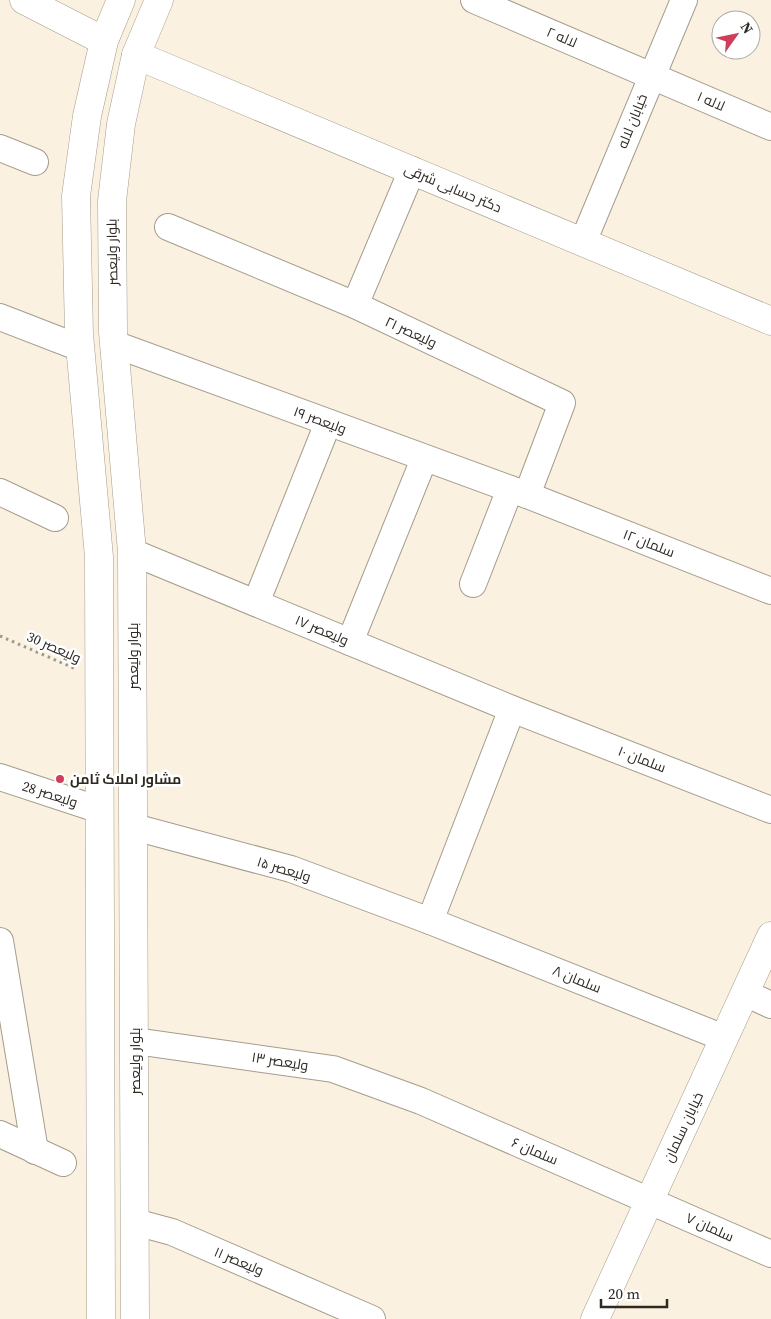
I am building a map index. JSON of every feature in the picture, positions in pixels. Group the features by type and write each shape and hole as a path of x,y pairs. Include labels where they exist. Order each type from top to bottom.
{"main road":[{"name":"دکتر حسابی شرقی","path":"24,0 104,41 136,55 771,320"},
{"path":"101,1319 98,538 80,348 76,196 87,116 104,41 121,0"},
{"name":"بلوار ولیعصر","path":"136,1319 132,552 114,344 112,201 121,124 136,55 159,0"},
{"path":"87,116 104,110 110,112 121,124"},
{"name":"خیابان سلمان","path":"595,1319 771,936"}],"street":[{"name":"لاله ۲","path":"474,0 651,75"},
{"name":"خیابان لاله","path":"583,242 651,75 684,0"},
{"name":"لاله ۱","path":"651,75 771,127"},
{"path":"0,148 35,162"},
{"path":"355,305 412,170"},
{"name":"ولیعصر ۲۱","path":"168,227 355,305 562,403 518,492"},
{"path":"0,317 80,348"},
{"name":"ولیعصر ۱۹","path":"114,344 518,492"},
{"path":"256,603 328,423"},
{"path":"350,642 424,459"},
{"path":"0,492 55,518"},
{"path":"473,584 518,492"},
{"name":"سلمان ۱۲","path":"518,492 771,591"},
{"name":"ولیعصر ۱۷","path":"132,552 512,709"},
{"path":"430,921 512,709"},
{"name":"سلمان ۱۰","path":"512,709 771,810"},
{"name":"ولیعصر 28","path":"0,778 100,810"},
{"name":"ولیعصر ۱۵","path":"134,827 291,869 430,921"},
{"name":"سلمان ۸","path":"430,921 724,1038"},
{"path":"0,941 35,1151"},
{"path":"745,993 771,1005"},
{"name":"ولیعصر ۱۳","path":"135,1041 333,1069 421,1101"},
{"name":"سلمان ۶","path":"421,1101 650,1200"},
{"path":"0,1134 63,1163"},
{"name":"سلمان ۷","path":"650,1200 771,1254"},
{"name":"ولیعصر ۱۱","path":"135,1222 172,1232 372,1319"}],"path":[{"name":"ولیعصر 30","path":"0,636 99,679"}],"place":[{"name":"مشاور املاک ثامن","path":"60,779"}]}
